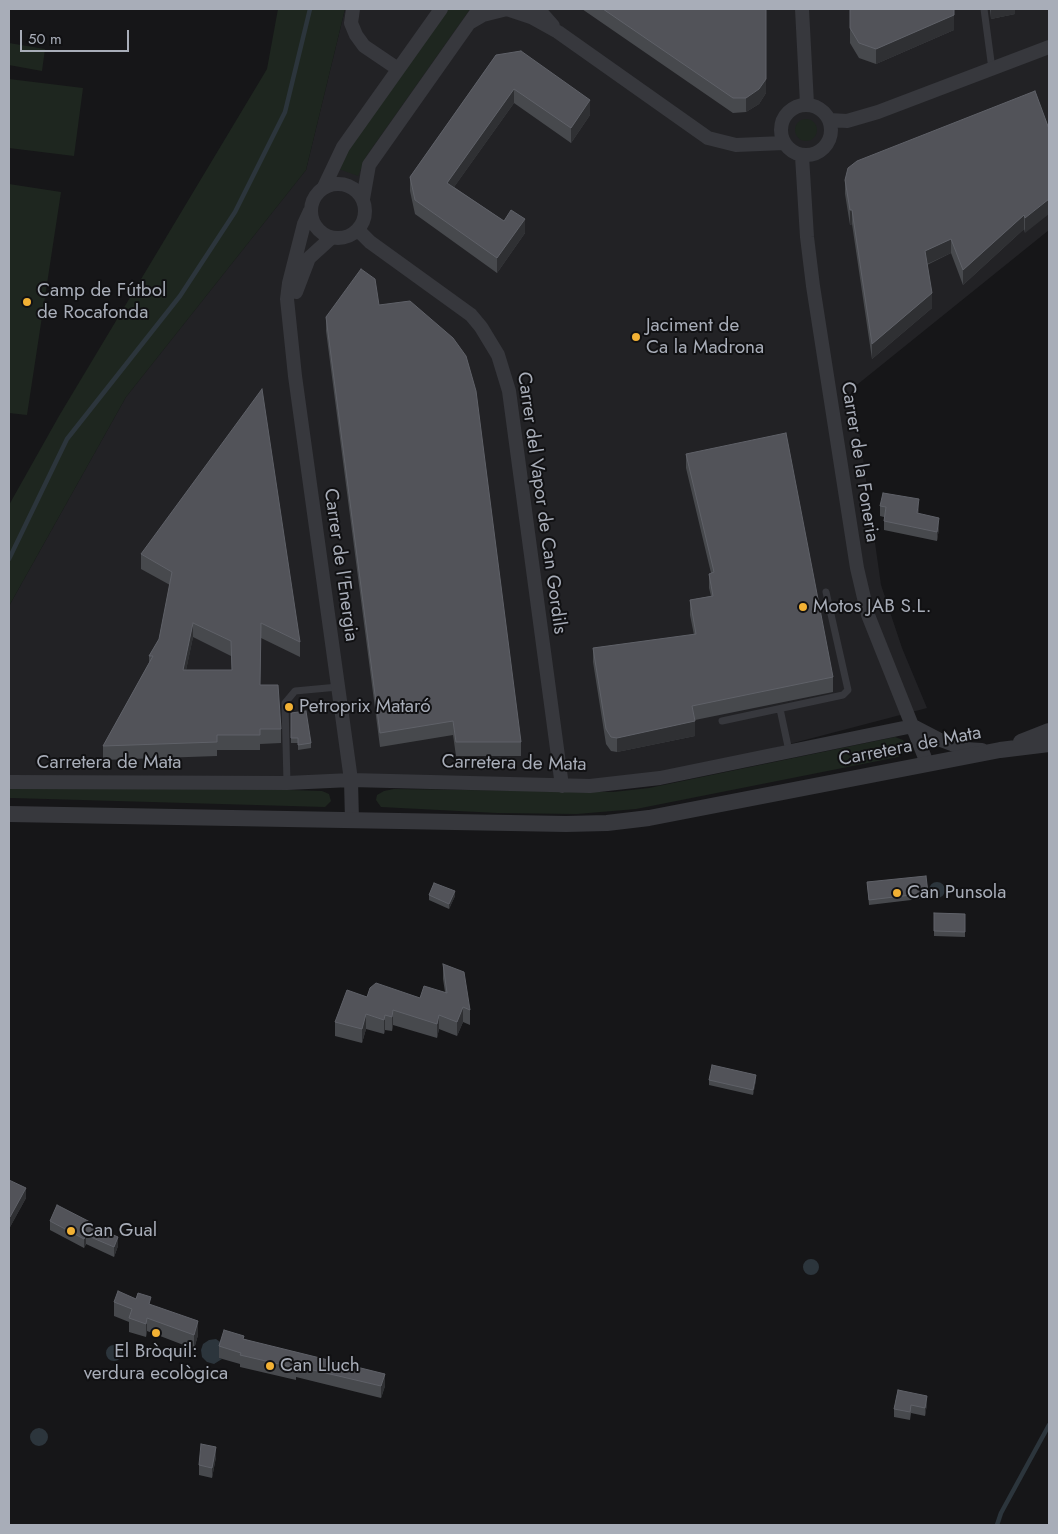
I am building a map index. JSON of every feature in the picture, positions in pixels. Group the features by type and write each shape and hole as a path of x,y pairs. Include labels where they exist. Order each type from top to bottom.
{"street":[{"path":"353,9 351,23 360,41 364,46 398,69"},
{"path":"324,187 338,183 347,185 357,191 363,200 366,211 364,222 358,230 343,238 331,238 320,232 313,223 310,211 315,195 324,187 343,147 441,9"},
{"path":"363,200 369,166 479,9"},
{"path":"469,24 483,15 507,9 531,18 558,32 708,138 736,145 784,143"},
{"path":"538,9 558,32"},
{"path":"802,9 807,104"},
{"path":"829,120 847,121 878,112 1049,47"},
{"path":"807,104 823,110 829,120 831,134 825,147 814,154 802,156 790,150 784,143 780,130 784,117 793,108 807,104"},
{"name":"Carrer de la Foneria","path":"802,156 807,237 813,286 857,568 868,615 928,764"},
{"name":"Carrer de l'Energia","path":"310,211 304,224 289,283 288,314 351,780 352,821"},
{"name":"Carrer del Vapor de Can Gordils","path":"358,230 370,242 471,315 490,340 504,370 562,786"},
{"name":"Carrer de l'Energia","path":"288,314 299,278 309,258 331,238"},
{"name":"Carretera de Mata","path":"9,782 286,783 351,780 590,786 660,778 913,726 938,739 964,749 1000,750"},
{"path":"1000,750 1049,731"},
{"path":"1000,750 1049,744"},
{"name":"Carretera de Mata","path":"9,814 566,824 606,822 649,818 1000,750"}],"lane":[{"path":"984,9 992,69"},
{"path":"722,721 843,695 848,690 826,592"},
{"path":"286,783 286,703 295,691 338,687"},
{"path":"780,708 788,752"}],"shaded area":[{"path":"278,9 345,9 306,170 126,397 9,606 9,505 59,416 267,69"},
{"path":"345,9 1049,9 1049,230 853,388 881,585 902,648 927,708 660,778 590,786 9,782 9,606 126,397 306,170"},
{"path":"448,9 470,9 367,155 358,176 339,169 351,145"},
{"path":"9,43 45,49 42,71 9,65"},
{"path":"9,79 83,88 74,156 9,148"},
{"path":"806,119 814,122 817,130 814,138 806,141 798,138 795,130 798,122"},
{"name":"Camp de Fútbol de Rocafonda","path":"9,184 61,192 27,415 9,413"},
{"path":"895,737 903,740 906,746 905,752 898,757 636,809 577,814 497,813 381,807 376,800 377,795 394,789 613,792 649,788"},
{"path":"9,787 195,787 322,791 329,794 331,801 325,807 9,798"},
{"path":"934,882 940,882 945,887 943,896 934,898 929,893 929,887"},
{"path":"811,1259 817,1261 819,1267 817,1273 811,1275 805,1273 803,1267 805,1261"},
{"path":"216,1339 223,1344 219,1358 222,1359 214,1364 207,1362 202,1357 201,1350 203,1344 209,1340"},
{"path":"114,1345 120,1347 122,1353 120,1359 114,1361 108,1359 106,1353 108,1347"},
{"path":"39,1428 45,1431 48,1437 45,1443 39,1446 33,1443 30,1437 33,1431"}],"building":[{"path":"603,9 766,9 766,79 759,89 746,98 733,98"},
{"path":"850,9 954,9 954,15 876,49 859,43 850,28"},
{"path":"521,51 590,100 571,128 514,89 447,183 504,221 511,210 525,219 497,258 415,200 410,177 496,55"},
{"path":"1035,91 1049,129 1049,199 1025,218 1024,215 963,270 951,239 925,251 932,293 872,344 852,210 850,210 845,180 848,168 857,161"},
{"path":"361,269 375,279 379,305 410,301 453,338 466,356 476,391 521,742 456,742 453,721 380,733 326,317"},
{"path":"262,389 300,642 261,623 260,685 278,685 281,729 260,729 260,735 217,735 217,742 103,746 153,656 149,656 159,639 172,572 141,554","holes":["193,623 231,641 232,670 183,670"]},
{"path":"786,433 833,677 692,706 695,721 617,738 611,737 606,729 593,648 696,634 690,600 713,596 709,574 714,572 686,454"},
{"path":"883,493 919,499 917,513 939,518 937,532 884,521 886,507 880,506"},
{"path":"306,711 311,743 298,745 298,738 291,738 291,713"},
{"name":"Can Punsola","path":"926,876 928,893 869,900 867,882"},
{"path":"434,883 455,891 449,904 429,895"},
{"path":"934,913 965,914 965,932 934,931"},
{"path":"443,964 464,972 470,1010 463,1007 457,1022 439,1015 437,1024 393,1010 392,1017 385,1015 384,1020 366,1014 362,1029 335,1022 347,990 367,997 370,988 376,983 420,998 424,986 447,993"},
{"path":"712,1065 756,1075 753,1090 709,1080"},
{"path":"9,1180 26,1188 10,1217 9,1216"},
{"path":"57,1205 92,1223 91,1225 118,1237 114,1247 86,1235 84,1239 50,1221"},
{"path":"118,1291 136,1299 138,1293 151,1297 149,1304 198,1321 194,1335 147,1318 146,1324 129,1318 132,1309 114,1302"},
{"path":"224,1330 244,1336 243,1339 385,1374 381,1386 240,1355 241,1353 219,1346"},
{"path":"898,1390 927,1396 925,1408 911,1405 910,1412 894,1409"},
{"path":"201,1444 216,1447 212,1468 199,1465"}],"waterway":[{"path":"9,559 67,439 180,296 235,212 285,112 310,9"},
{"path":"997,1525 1001,1513 1049,1425"}],"place":[{"name":"Camp de Fútbol de Rocafonda","path":"27,302"},
{"name":"Jaciment de Ca la Madrona","path":"636,337"},
{"name":"Motos JAB S.L.","path":"803,607"},
{"name":"Petroprix Mataró","path":"289,707"},
{"name":"Can Punsola","path":"897,893"},
{"name":"Can Gual","path":"71,1231"},
{"name":"El Bròquil: verdura ecològica","path":"156,1333"},
{"name":"Can Lluch","path":"270,1366"}]}
